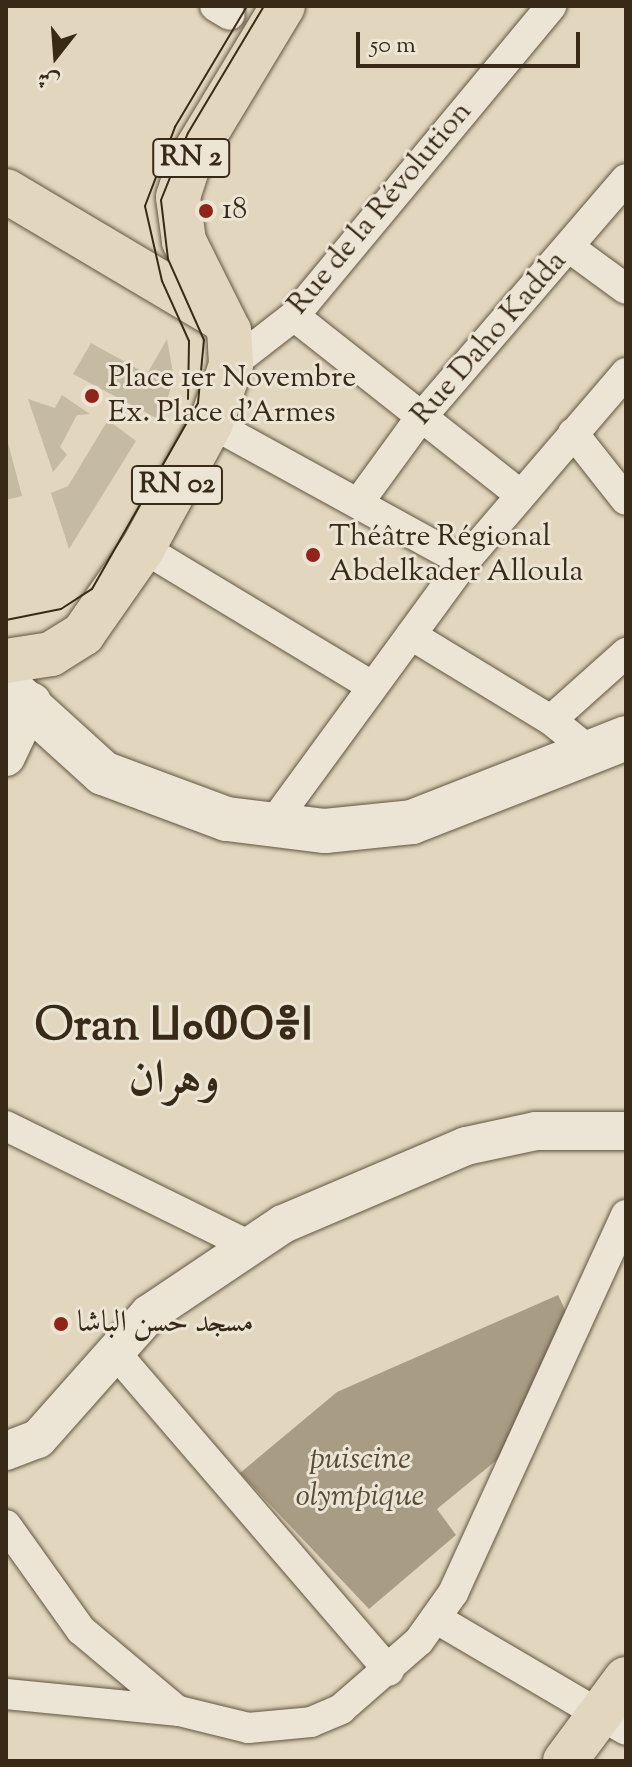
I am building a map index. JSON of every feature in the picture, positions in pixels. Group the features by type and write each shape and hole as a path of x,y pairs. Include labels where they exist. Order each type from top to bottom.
{"main road":[{"name":"RN 2","path":"225,321 184,241 178,197 190,160 283,6"},
{"path":"6,191 225,321"},
{"name":"RN 02","path":"6,661 51,654 83,634 143,548 211,423 231,365 225,321"},
{"path":"83,634 19,693 103,773 227,819 325,831 412,822 609,746"},
{"path":"565,1761 617,1707"}],"street":[{"name":"Rue de la Révolution","path":"231,365 294,316 551,6"},
{"name":"Rue Daho Kadda","path":"359,502 418,421 570,248 626,179"},
{"path":"570,248 626,289"},
{"path":"294,316 418,421 519,494"},
{"path":"271,826 370,685 464,562 519,494 626,373"},
{"path":"211,423 464,562"},
{"path":"573,433 626,500"},
{"path":"143,548 370,685"},
{"path":"411,635 551,720 609,746"},
{"path":"551,720 626,653"},
{"path":"6,757 19,693"},
{"path":"6,1126 246,1244"},
{"path":"6,1451 38,1439 113,1350 149,1314 246,1244 357,1188 466,1146 536,1131 626,1131"},
{"path":"6,1694 179,1711 248,1728 311,1722 341,1709 389,1671 437,1619 626,1215"},
{"path":"113,1350 389,1671"},
{"path":"6,1525 91,1641 179,1711"},
{"path":"437,1619 617,1707"}],"shaded area":[{"path":"167,339 174,379 160,420 73,374 91,343 147,374"},
{"path":"62,395 90,414 77,415 60,447 67,455 53,472 28,399 55,408"},
{"path":"108,420 136,441 69,549 51,493 68,486"},
{"path":"6,435 22,496 6,500"}],"water":[{"name":"puiscine olympique","path":"558,1295 567,1314 498,1459 437,1509 456,1535 369,1609 240,1473 337,1392"}],"tram line":[{"path":"188,399 189,341 162,281 145,206 175,127 247,6"},
{"path":"6,620 61,609 92,589 198,403 204,340 168,259 161,200 188,133 264,6"}],"place":[{"name":"18","path":"206,211"},
{"name":"Place 1er Novembre Ex. Place d'Armes","path":"92,396"},
{"name":"Théâtre Régional Abdelkader Alloula","path":"313,555"},
{"name":"مسجد حسن الباشا","path":"61,1324"}],"district":[{"name":"Oran ⵡⴰⵀⵔⴻⵏ وهران","path":"174,1056"}]}
